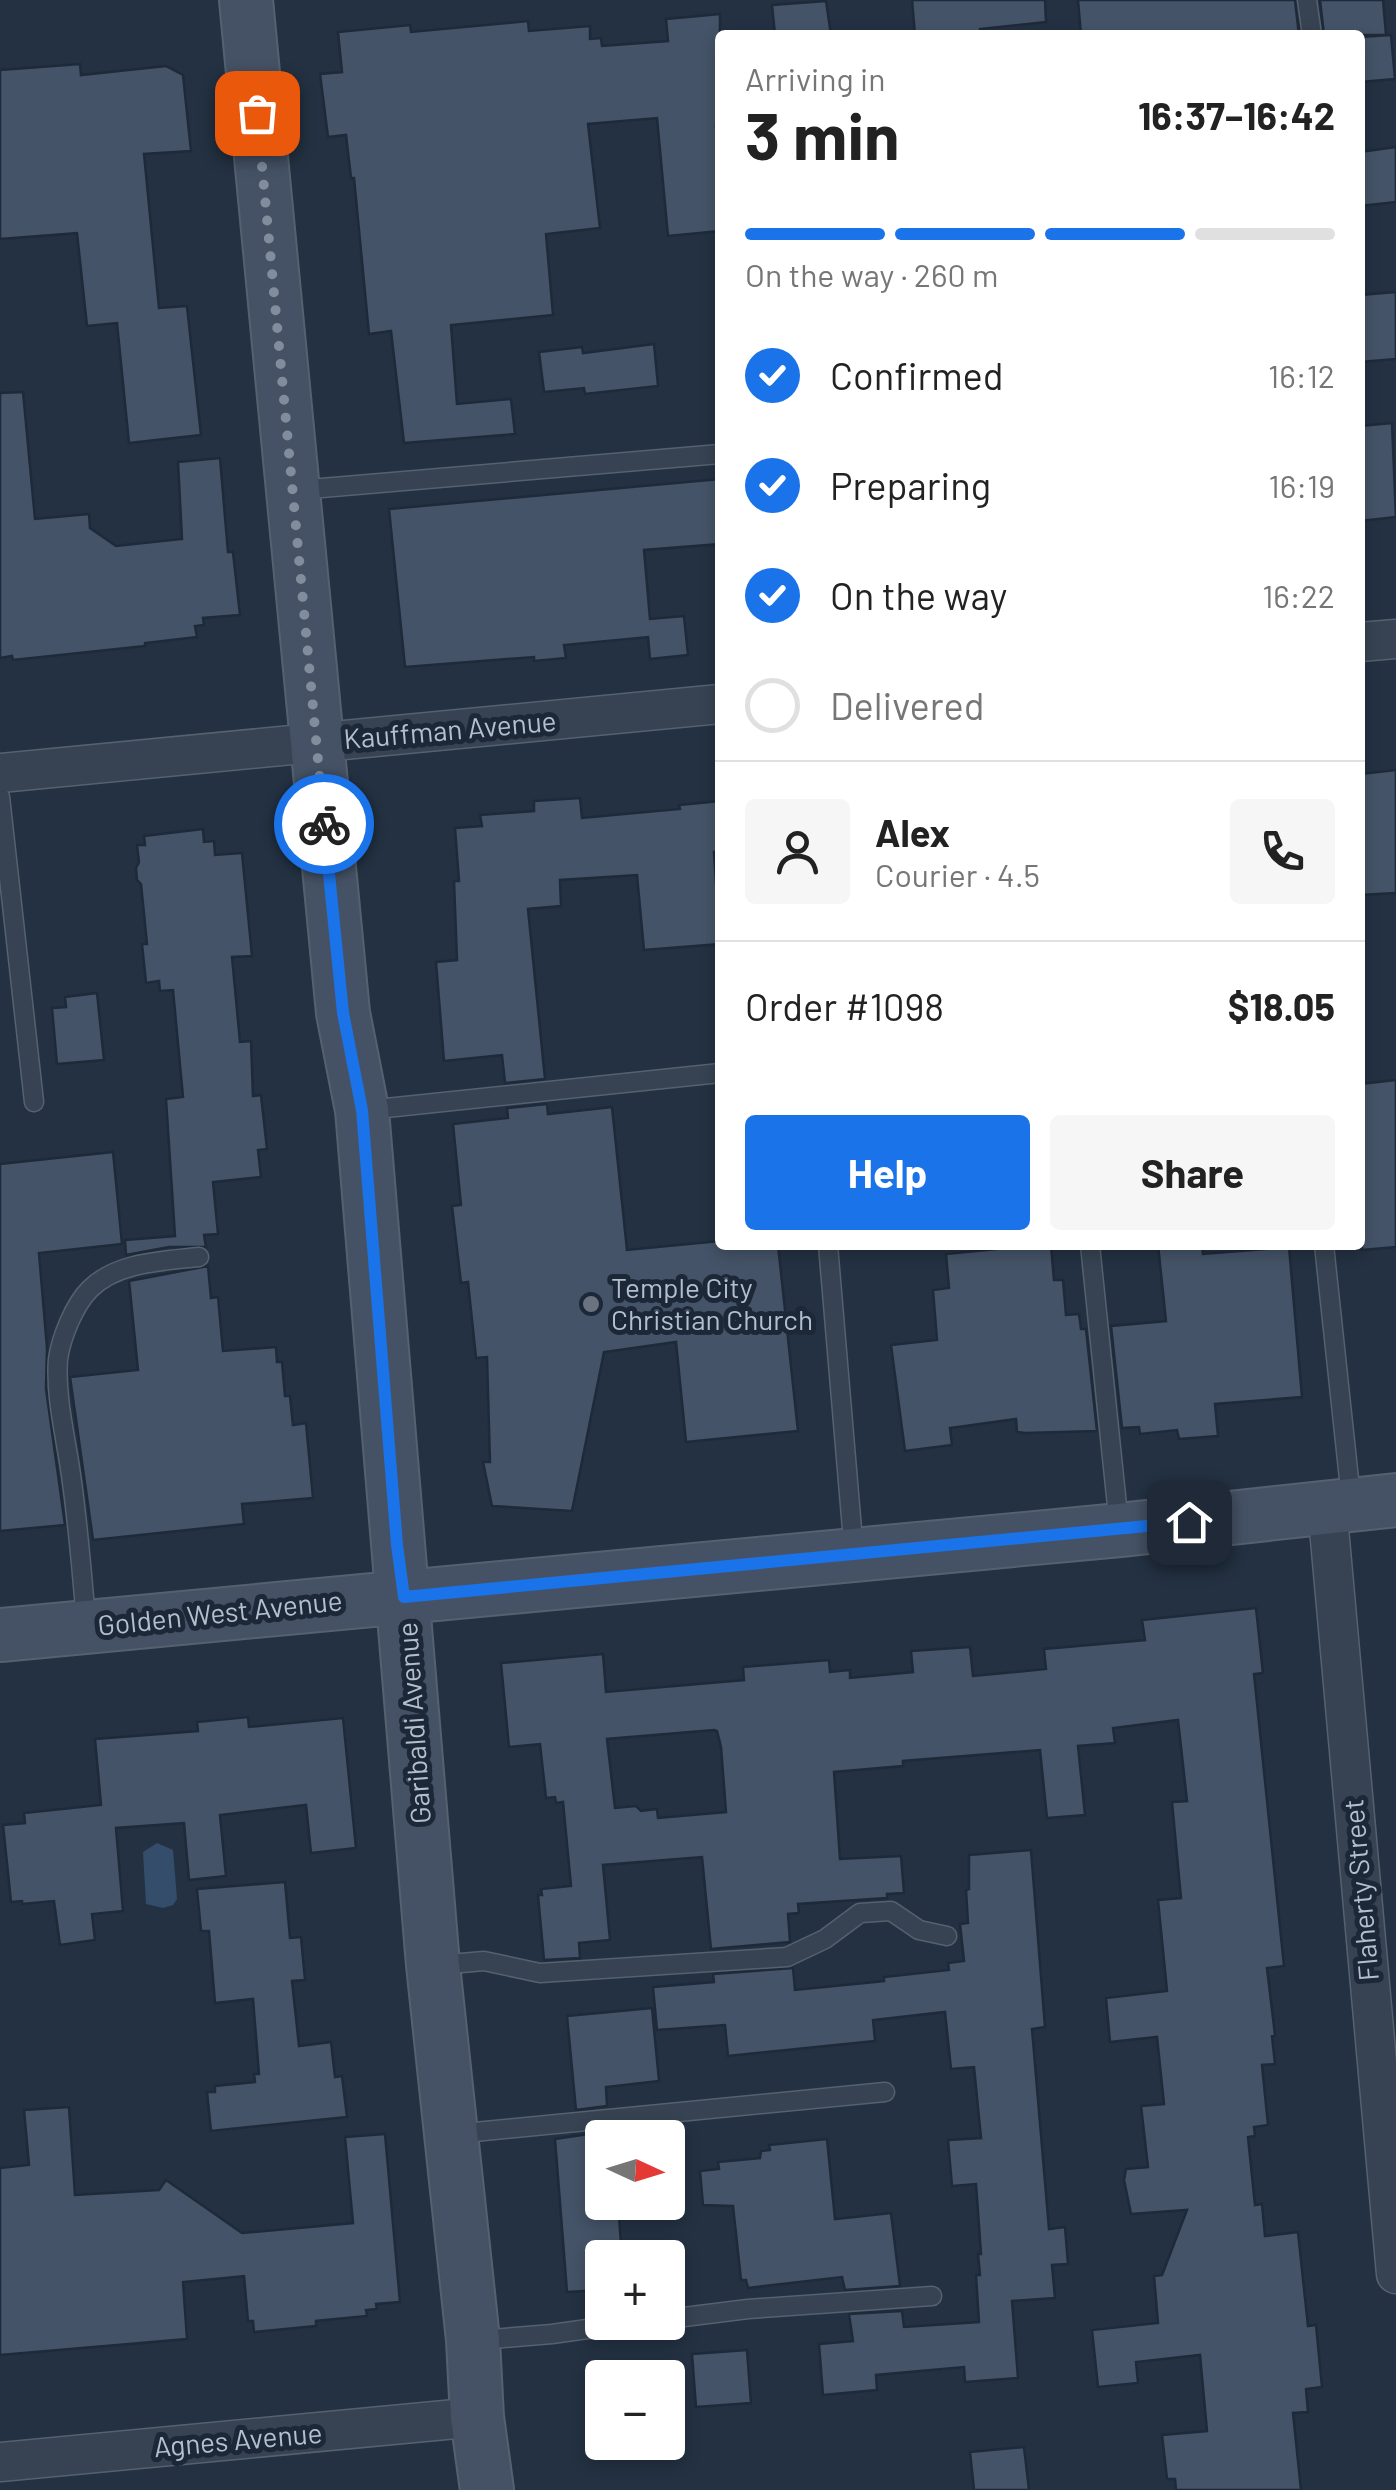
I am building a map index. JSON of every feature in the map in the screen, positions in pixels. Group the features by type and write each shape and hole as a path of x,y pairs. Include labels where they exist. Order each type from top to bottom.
{"street":[{"name":"Garibaldi Avenue","path":"246,0 343,1013 362,1110 433,1965 473,2340 476,2417 488,2490"},
{"path":"1365,642 1396,639"},
{"name":"Kauffman Avenue","path":"0,773 715,704"},
{"name":"Golden West Avenue","path":"0,1635 1120,1530 1358,1503"},
{"name":"Flaherty Street","path":"1358,1503 1396,2274"},
{"name":"Agnes Avenue","path":"0,2462 476,2417"}],"lane":[{"path":"1307,0 1311,30"},
{"path":"293,491 715,454"},
{"path":"0,797 34,1102"},
{"path":"362,1110 715,1074"},
{"path":"828,1250 854,1554"},
{"path":"1091,1250 1120,1530"},
{"path":"1325,1250 1358,1503"},
{"path":"86,1626 79,1532 60,1397 58,1360 64,1336 88,1290 106,1278 141,1264 199,1257"},
{"path":"433,1965 484,1961 540,1973 786,1957 825,1939 860,1913 890,1910 919,1930 947,1936"},
{"path":"449,2134 886,2092"},
{"path":"685,2317 932,2296"},
{"path":"473,2340 585,2329"}],"water":[{"path":"157,1843 173,1850 177,1899 163,1908 146,1904 143,1852"}],"building":[{"path":"912,0 1045,0 1046,22 980,30 915,30"},
{"path":"1078,0 1295,0 1298,30 1081,30"},
{"path":"1320,0 1383,0 1386,35 1365,35 1365,30 1323,30"},
{"path":"826,1 830,30 774,30 772,5"},
{"path":"720,14 720,30 715,30 715,231 668,236 657,118 588,124 600,228 546,234 553,315 451,325 457,404 511,399 515,434 404,443 391,331 369,334 354,178 346,135 328,137 320,74 342,72 338,32 410,25 411,32 528,21 529,31 590,26 590,39 601,38 602,46 668,41 666,19"},
{"path":"1391,35 1395,79 1365,82 1365,37"},
{"path":"80,64 81,75 166,66 183,75 191,151 144,154 159,308 187,306 201,435 129,443 117,323 87,326 77,233 0,239 0,70"},
{"path":"1396,147 1396,202 1365,205 1365,151"},
{"path":"1396,292 1396,359 1365,362 1365,295"},
{"path":"654,344 658,386 585,394 584,388 544,392 539,352 582,347 583,353"},
{"path":"23,392 35,519 89,514 90,528 116,546 182,539 178,462 220,458 228,552 233,552 240,615 203,618 204,625 195,626 197,637 145,646 13,660 12,656 0,658 0,393"},
{"path":"1392,423 1396,517 1365,520 1365,426"},
{"path":"715,479 715,544 644,550 650,619 684,616 688,655 650,659 648,637 564,645 566,658 405,667 389,509"},
{"path":"1396,770 1396,893 1365,895 1365,773"},
{"path":"580,798 582,818 680,809 679,805 715,801 715,944 644,950 637,875 560,880 561,906 528,909 545,1079 505,1083 502,1055 444,1061 436,962 457,960 454,881 459,881 455,828 482,826 480,815 534,811 534,801"},
{"path":"203,829 204,842 214,841 215,855 242,853 252,956 232,957 240,1042 251,1041 253,1096 261,1095 267,1149 258,1150 261,1177 213,1182 218,1234 204,1235 206,1247 169,1247 126,1255 125,1240 175,1236 166,1099 183,1097 173,990 160,991 159,981 146,983 142,944 147,944 141,884 137,880 137,845 145,845 144,836"},
{"path":"97,993 104,1060 57,1064 52,1008 66,1007 65,997"},
{"path":"1396,1080 1396,1247 1365,1250 1365,1083"},
{"path":"547,1104 548,1114 612,1107 627,1250 715,1241 715,1250 779,1250 798,1431 686,1442 676,1342 604,1352 572,1511 492,1506 483,1462 490,1462 487,1357 476,1358 468,1282 461,1283 452,1206 461,1205 453,1124 508,1118 507,1108"},
{"path":"113,1152 122,1244 39,1253 47,1348 46,1389 65,1525 0,1531 0,1164"},
{"path":"1051,1250 1054,1280 1063,1280 1066,1315 1079,1314 1081,1329 1086,1329 1097,1431 1017,1432 1016,1419 950,1428 952,1445 905,1451 891,1345 937,1340 933,1290 949,1288 946,1254"},
{"path":"1159,1250 1203,1250 1203,1254 1289,1250 1302,1397 1215,1404 1218,1436 1179,1439 1177,1430 1140,1434 1139,1427 1122,1428 1111,1326 1166,1321"},
{"path":"208,1266 211,1298 218,1297 223,1351 276,1347 277,1362 282,1362 285,1396 290,1396 293,1425 306,1423 313,1498 242,1504 244,1524 93,1540 70,1377 138,1370 129,1281"},
{"path":"1256,1608 1263,1673 1254,1674 1284,1966 1267,1968 1275,2035 1275,2064 1262,2065 1268,2125 1254,2127 1255,2136 1248,2137 1255,2205 1262,2204 1265,2236 1298,2232 1308,2326 1316,2325 1322,2387 1306,2389 1308,2412 1293,2413 1301,2490 1176,2490 1175,2479 1167,2479 1162,2435 1207,2431 1200,2355 1136,2362 1138,2383 1098,2387 1092,2330 1158,2323 1154,2276 1162,2275 1187,2210 1131,2214 1124,2180 1126,2169 1148,2167 1141,2106 1164,2104 1157,2037 1110,2042 1106,1998 1167,1991 1158,1900 1181,1898 1172,1802 1187,1801 1178,1720 1113,1728 1115,1743 1078,1746 1085,1815 1047,1818 1040,1750 903,1761 903,1766 834,1772 840,1859 901,1856 904,1893 887,1894 887,1898 798,1904 799,1913 788,1914 790,1942 711,1949 702,1857 603,1865 610,1940 579,1943 580,1958 544,1960 538,1895 542,1895 541,1889 571,1886 563,1802 556,1803 555,1797 546,1798 540,1744 509,1747 501,1663 603,1654 606,1692 744,1680 743,1667 829,1660 830,1672 850,1670 850,1678 913,1672 911,1651 970,1647 973,1676 1046,1669 1044,1649 1145,1640 1142,1620","holes":["717,1731 726,1812 658,1818 657,1809 615,1808 607,1739"]},
{"path":"248,1717 249,1727 343,1718 356,1848 311,1853 306,1805 220,1815 226,1876 189,1880 184,1823 116,1828 123,1911 92,1914 95,1940 60,1945 54,1901 11,1902 3,1825 25,1823 24,1813 101,1805 95,1739 198,1731 197,1722"},
{"path":"1031,1850 1045,2027 1032,2029 1049,2229 1065,2227 1068,2264 1052,2265 1055,2298 1012,2301 1018,2378 965,2382 964,2367 876,2375 877,2390 823,2395 819,2344 853,2341 849,2314 902,2311 904,2327 979,2322 976,2275 980,2275 981,2254 976,2184 952,2186 948,2140 981,2138 974,2067 951,2069 945,2012 873,2020 875,2041 728,2056 725,2025 657,2030 653,1987 714,1982 713,1974 793,1968 795,1990 949,1970 948,1963 964,1961 960,1924 968,1923 969,1855"},
{"path":"285,1882 290,1938 301,1937 305,1980 292,1981 299,2046 331,2042 335,2077 342,2076 347,2117 211,2131 207,2092 215,2092 215,2086 255,2082 254,2074 259,2074 253,1999 215,2003 209,1931 201,1931 197,1889"},
{"path":"652,2008 659,2081 606,2087 607,2106 576,2110 567,2016"},
{"path":"69,2107 75,2195 159,2190 166,2180 242,2233 353,2223 345,2137 385,2134 400,2302 376,2304 377,2309 366,2310 367,2316 254,2332 253,2321 248,2321 244,2276 183,2282 187,2339 0,2355 0,2168 29,2165 24,2110"},
{"path":"585,2135 585,2220 619,2220 621,2240 585,2240 585,2291 567,2292 555,2139"},
{"path":"827,2139 835,2219 891,2213 900,2286 845,2290 842,2277 748,2288 746,2280 741,2280 733,2206 703,2205 700,2171 719,2169 718,2162 760,2158 761,2151 770,2150 769,2145"},
{"path":"747,2350 751,2403 696,2407 692,2354"},
{"path":"1024,2447 1029,2490 974,2490 970,2452"}],"way so far":[{"path":"257,113 324,824"}],"place":[{"name":"Temple City Christian Church","path":"591,1304"}],"route":[{"path":"324,824 343,1013 362,1110 404,1597 1189,1522"}]}
